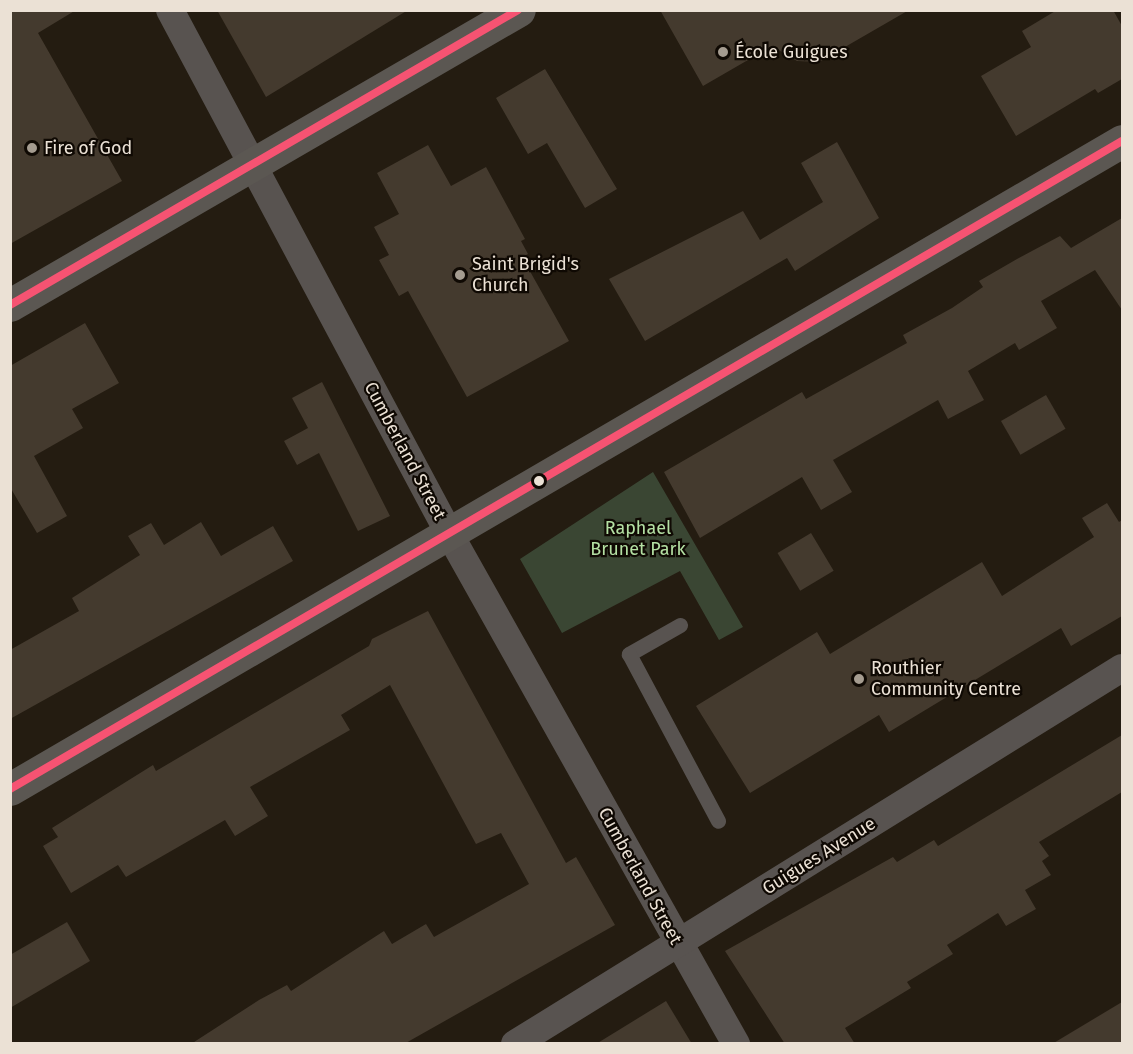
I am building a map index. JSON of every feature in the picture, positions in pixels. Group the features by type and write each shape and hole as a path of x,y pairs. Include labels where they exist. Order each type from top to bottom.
{"main road":[{"path":"10,305 519,10"},
{"path":"10,789 450,535 1122,141"}],"street":[{"name":"Cumberland Street","path":"170,10 450,535 736,1044"},
{"name":"Guigues Avenue","path":"515,1044 1122,668"}],"lane":[{"path":"680,625 629,654 718,821"}],"green space":[{"name":"Raphael Brunet Park","path":"653,472 743,627 719,640 680,571 562,633 520,559"}],"building":[{"path":"10,10 76,10 38,33 122,181 10,244"},
{"path":"217,10 408,10 266,97"},
{"name":"École Guigues","path":"660,10 909,10 819,62 797,61 772,46 703,86"},
{"path":"1057,10 1113,10 1122,26 1122,79 1098,93 1095,89 1016,136 981,76 1031,47 1022,31"},
{"path":"545,69 617,189 585,208 547,143 528,154 496,98"},
{"path":"837,142 879,218 795,271 787,258 645,341 609,279 743,211 760,240 823,202 801,163"},
{"name":"Saint Brigid's Church","path":"428,145 451,186 486,167 525,239 521,241 528,254 522,257 569,341 467,397 408,291 399,296 379,260 389,255 374,227 399,214 377,173"},
{"path":"1122,218 1122,310 1095,270 1041,301 1057,328 1019,350 1015,343 968,371 984,400 948,419 938,400 833,460 852,492 821,510 802,477 700,538 664,472 802,392 806,399 907,343 903,335 952,308 983,287 979,281 1017,259 1060,236 1071,248"},
{"path":"85,323 119,383 72,409 83,428 34,456 67,516 37,533 10,487 10,366"},
{"path":"322,382 390,516 358,531 319,453 297,465 284,441 308,428 292,398"},
{"path":"1046,395 1066,429 1020,455 1001,421"},
{"name":"Routhier Community Centre","path":"1107,503 1119,522 1122,520 1122,616 1071,646 1061,628 889,732 879,715 750,793 696,706 817,632 830,654 982,562 1002,596 1094,537 1082,518"},
{"path":"201,522 221,556 273,526 293,561 10,719 10,650 79,611 72,598 140,555 128,536 151,523 164,545"},
{"path":"811,533 834,571 800,591 778,553"},
{"path":"428,611 566,863 576,857 615,925 404,1044 191,1044 259,1000 287,985 291,991 384,931 392,944 426,924 434,937 529,884 501,833 476,844 390,685 341,715 350,730 250,787 268,816 235,836 225,820 126,877 118,865 71,893 43,846 58,837 52,828 153,765 156,771 369,646 372,639"},
{"path":"1122,735 1122,792 1039,842 1049,856 1042,861 1051,875 1025,890 1036,909 1006,926 998,913 947,945 953,954 907,982 911,988 845,1028 855,1044 785,1044 725,951 893,857 897,862 934,840 938,846"},
{"path":"67,922 90,961 10,1008 10,955"},
{"path":"666,1001 692,1044 596,1044"},
{"path":"1122,1002 1122,1044 1052,1044"}],"transit line":[{"path":"10,305 518,10"},
{"path":"10,789 1122,141"}],"place":[{"name":"École Guigues","path":"723,52"},
{"name":"Fire of God","path":"32,148"},
{"name":"Saint Brigid's Church","path":"460,275"},
{"name":"Routhier Community Centre","path":"859,679"}]}
